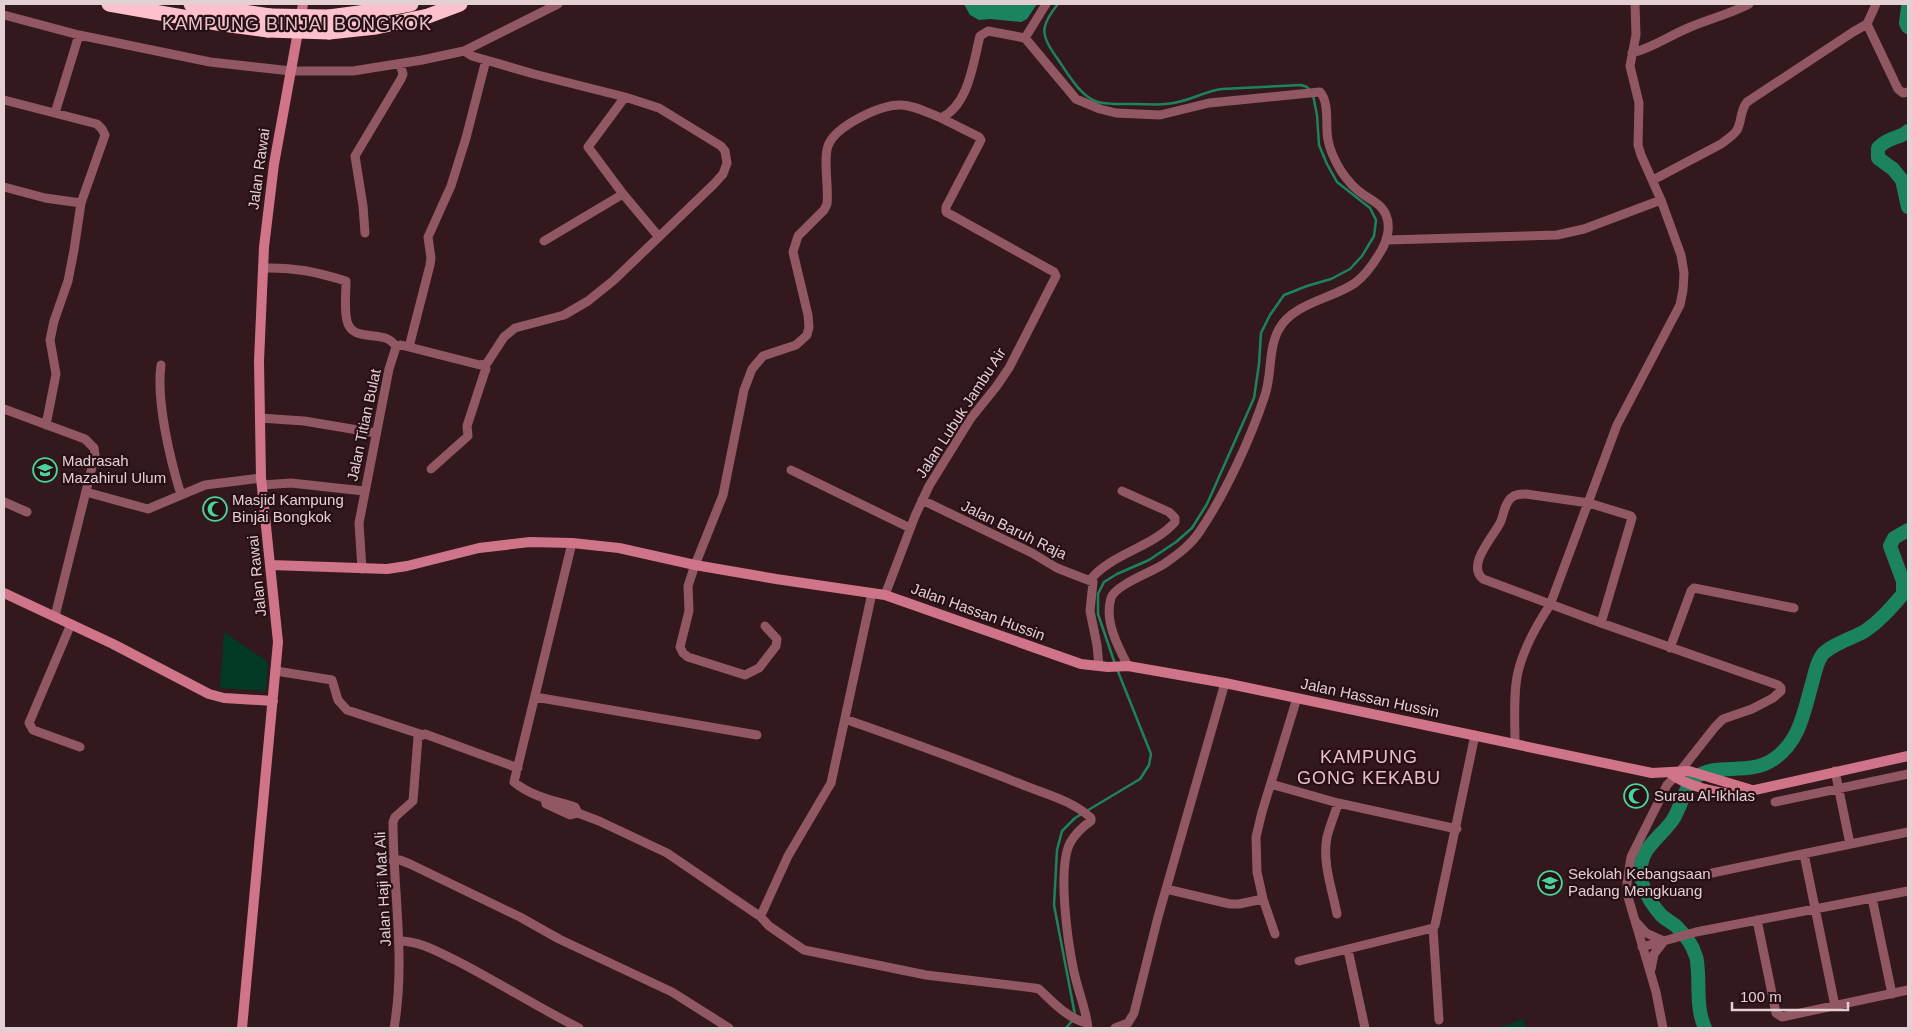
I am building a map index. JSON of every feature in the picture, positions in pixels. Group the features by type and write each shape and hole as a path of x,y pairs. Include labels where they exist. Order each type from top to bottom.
{"highway":[{"path":"110,4 223,24 269,23 376,27 428,16 460,4"},
{"path":"191,4 269,23"},
{"path":"329,25 410,4"}],"street":[{"name":"Jalan Rawai","path":"242,1028 278,642 262,481 259,361 263,268 274,164 304,4"},
{"path":"4,15 79,35 210,62 291,71 353,71 400,64 464,50 558,4"},
{"path":"1025,38 1046,4"},
{"path":"1515,743 1518,673 1524,651 1535,627 1550,605 1617,426 1680,305 1683,290 1684,273 1681,255 1653,180 1640,155 1638,145 1639,103 1630,66 1636,30 1635,4"},
{"path":"1632,53 1643,50 1686,28 1720,17 1749,4"},
{"path":"1653,180 1721,144 1738,128 1742,109 1748,102 1867,24 1876,4"},
{"path":"1867,24 1898,89 1903,93 1908,92"},
{"path":"766,626 778,643 759,668 750,673 740,674 688,657 680,647 688,616 688,586 723,495 744,390 752,369 763,356 796,346 806,335 809,328 808,315 793,252 798,236 824,210 827,204 827,153 830,141 835,135 856,120 888,107 898,105 910,106 941,118 953,110 963,94 981,34 988,31 1025,38 1076,99 1100,109 1116,113 1160,116 1209,103 1318,92 1323,96 1328,138 1333,155 1342,172 1352,185 1382,209 1388,221 1387,240 1369,270 1356,282 1294,313 1284,321 1278,330 1265,394 1256,419 1234,471 1200,532 1189,545 1164,564 1121,587 1111,597 1111,626 1125,666"},
{"path":"55,113 79,35"},
{"path":"464,50 472,56 659,108 716,142 725,151 727,157 723,174 614,280 588,301 564,315 529,323 509,332 490,360 484,365"},
{"path":"409,347 430,266 431,258 428,236 451,186 466,138 486,60"},
{"path":"365,233 355,156 401,79 403,74 400,64"},
{"path":"625,97 588,147 623,194 659,237"},
{"path":"4,100 97,124 102,128 105,135 81,203 68,281 54,320 50,340 56,374 46,424"},
{"name":"Jalan Lubuk Jambu Air","path":"885,595 922,500 971,418 1009,368 1056,278 1054,272 946,212 946,207 981,140 979,137 941,118"},
{"path":"4,188 45,198 81,203"},
{"path":"544,241 623,194"},
{"path":"1387,240 1557,235 1584,229 1661,200"},
{"path":"263,268 286,267 346,281 346,319 351,329 357,333 388,338 396,346 401,345 484,365"},
{"name":"Jalan Titian Bulat","path":"362,569 359,523 389,369 396,346"},
{"path":"161,365 159,381 172,464 181,495"},
{"path":"431,469 468,436 467,426 484,374 484,365"},
{"path":"4,409 85,439 94,448 95,456 55,616"},
{"path":"260,418 304,421 376,433"},
{"path":"791,470 910,528"},
{"path":"86,492 148,510 205,485 262,481 364,491"},
{"path":"1104,666 1097,645 1090,611 1092,582 1099,569 1152,540 1175,522 1175,518 1169,512 1122,491"},
{"path":"1601,623 1632,517 1629,514 1589,503 1526,494 1515,495 1507,503 1501,522 1488,540 1478,564 1478,574 1483,579 1550,605 1670,648 1778,685 1781,688 1777,695 1765,703 1723,719 1715,727 1679,774 1667,785 1631,857 1626,882 1632,915 1650,972 1663,1028"},
{"name":"Jalan Baruh Raja","path":"922,500 1032,553 1057,568 1092,582"},
{"path":"4,502 27,512"},
{"name":"Jalan Hassan Hussin","path":"271,565 378,570 407,566 495,545 530,542 572,543 638,551 695,565 885,595 1081,664 1125,666 1225,683 1652,773 1679,774 1752,790"},
{"path":"572,543 514,782 523,789 545,799 546,804 570,816 578,813 599,821 667,853 759,915 769,926 804,950 926,975 1034,988 1066,1013 1085,1024"},
{"path":"1670,648 1691,591 1694,588 1794,608"},
{"path":"4,593 72,624 209,694 224,698 274,701"},
{"path":"759,915 788,856 831,783 872,593"},
{"path":"72,624 29,723 33,730 80,747"},
{"path":"276,671 332,680 338,700 347,710 518,768"},
{"path":"1115,1028 1128,1023 1134,1013 1166,888 1225,683"},
{"path":"535,697 757,735"},
{"path":"1275,934 1257,872 1255,843 1260,818 1297,698"},
{"path":"845,719 983,769 1079,808 1090,816 1091,821 1081,828 1070,844 1064,875 1066,913 1074,971 1085,1024"},
{"name":"Jalan Haji Mat Ali","path":"394,1028 399,992 399,941 393,861 393,820 413,801 417,739 422,734"},
{"path":"1439,1020 1433,928 1457,828 1476,735"},
{"name":"Jalan Hassan Hussin","path":"1679,774 1714,791 1736,794 1908,756"},
{"path":"1835,771 1850,844"},
{"path":"1774,802 1908,774"},
{"path":"1271,784 1338,803 1457,828"},
{"path":"1337,914 1326,863 1326,850 1327,837 1338,803"},
{"path":"1712,873 1908,832"},
{"path":"1804,854 1835,1006"},
{"path":"393,861 400,860 410,864 520,917 559,939 672,992 729,1028"},
{"path":"1166,888 1230,904 1239,904 1263,898"},
{"path":"1642,947 1696,932 1908,891"},
{"path":"1872,898 1892,994"},
{"path":"1632,915 1646,933 1666,940"},
{"path":"1757,920 1776,1013 1782,1017 1908,990"},
{"path":"1299,961 1433,928"},
{"path":"1650,972 1654,954 1666,940"},
{"path":"399,941 415,942 437,951 476,970 579,1028"},
{"path":"1348,950 1365,1028"}],"shaded area":[{"path":"964,4 1037,4 1027,19 1021,22 990,19 979,20 970,15"},
{"path":"224,632 268,662 266,691 220,688"},
{"path":"1523,1019 1527,1028 1497,1028"}],"waterway":[{"path":"1058,4 1045,25 1044,31 1047,43 1080,90 1098,102 1107,104 1168,104 1222,89 1301,85 1307,87 1310,91"},
{"path":"1908,7 1906,23 1908,27"},
{"path":"1115,664 1098,614 1098,594 1104,582 1149,560 1176,542 1192,528 1207,504 1254,398 1261,333 1270,315 1284,295 1331,279 1350,269 1362,256 1374,236 1376,220 1370,208 1337,182 1327,164 1319,145 1317,115 1313,95"},
{"path":"1908,131 1886,141 1878,148 1878,158 1893,169 1902,180 1908,207"},
{"path":"1705,1028 1700,1008 1696,956 1685,935 1661,915 1646,894 1641,878 1642,861 1645,853 1672,821 1688,787 1695,778 1713,770 1754,767 1764,764 1774,759 1790,743 1800,724 1816,667 1822,655 1830,648 1865,631 1885,614 1903,594 1903,581 1890,546 1894,538 1908,530"},
{"path":"1075,1015 1054,905 1057,850 1062,831 1075,818 1140,779 1149,765 1151,754 1117,669"},
{"path":"1066,1028 1073,1020"}],"place":[{"name":"Madrasah Mazahirul Ulum","path":"45,470"},
{"name":"Masjid Kampung Binjai Bongkok","path":"215,509"},
{"name":"Surau Al-Ikhlas","path":"1636,796"},
{"name":"Sekolah Kebangsaan Padang Mengkuang","path":"1550,883"}],"district":[{"name":"KAMPUNG BINJAI BONGKOK","path":"297,24"},
{"name":"KAMPUNG GONG KEKABU","path":"1369,768"}]}
